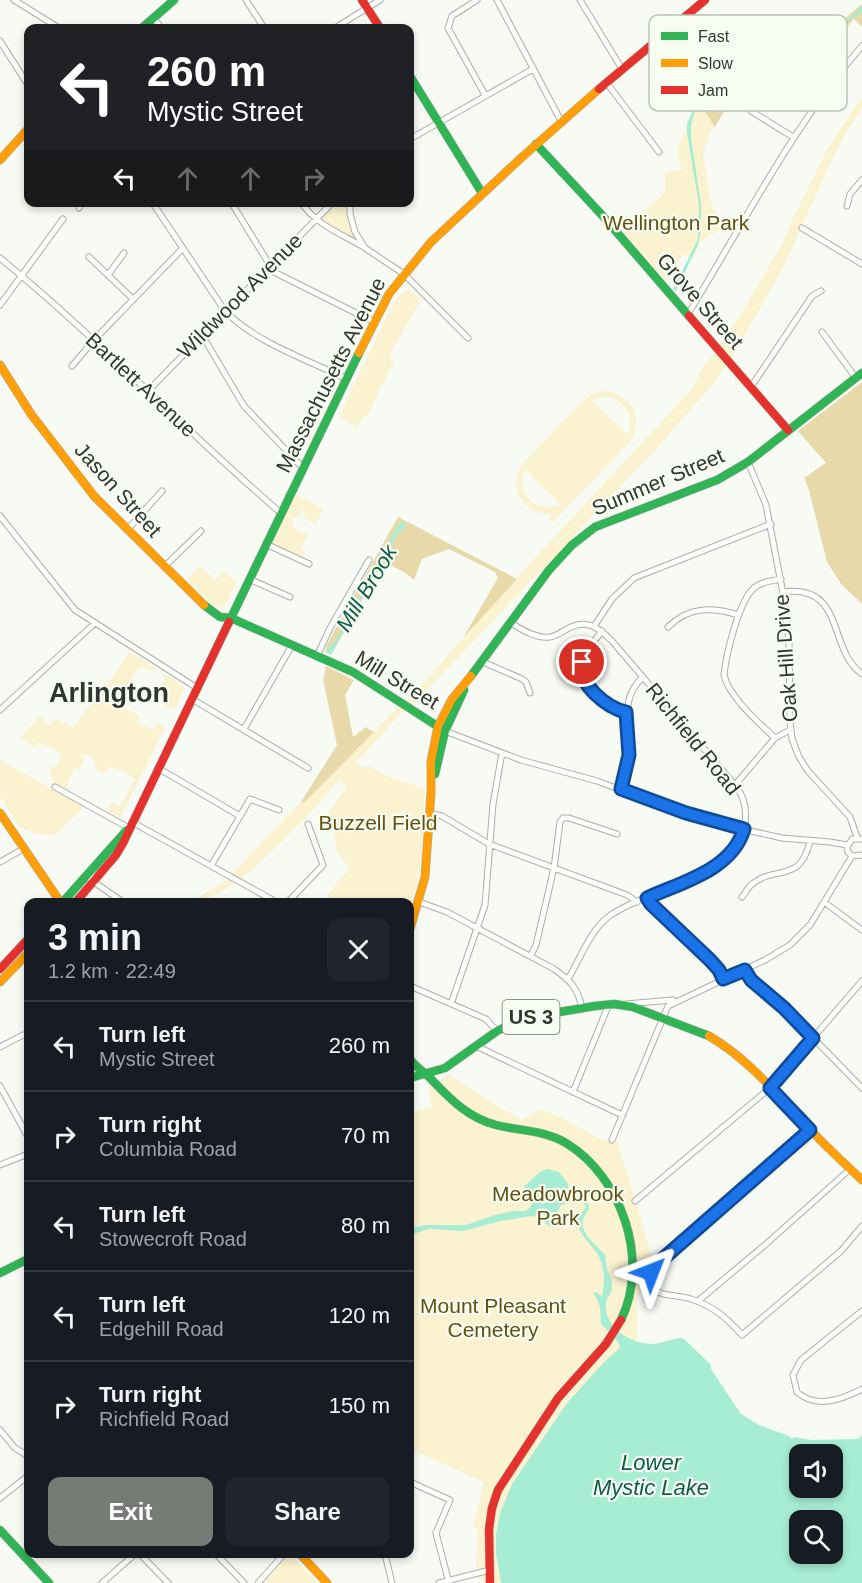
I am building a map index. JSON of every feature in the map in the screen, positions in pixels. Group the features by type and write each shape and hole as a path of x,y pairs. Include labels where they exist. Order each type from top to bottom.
{"main road":[{"path":"147,24 174,0"},
{"path":"362,0 377,24"},
{"name":"Massachusetts Avenue","path":"686,15 702,1"},
{"name":"Massachusetts Avenue","path":"79,898 117,855 388,296 448,226 482,193 649,46"},
{"path":"414,83 482,193"},
{"path":"0,160 24,133"},
{"name":"Grove Street","path":"536,144 788,430"},
{"name":"Jason Street","path":"0,365 39,426 94,496 208,609 220,617 231,618"},
{"name":"Summer Street","path":"414,917 425,877 431,794 441,729 471,678 549,570 586,533 613,519 717,480 748,462 859,376"},
{"name":"Mill Street","path":"231,618 353,672 441,729"},
{"path":"0,813 55,898"},
{"name":"Massachusetts Avenue","path":"62,898 131,825"},
{"path":"1,966 24,943"},
{"path":"0,982 24,957"},
{"name":"US 3","path":"414,1077 448,1066 497,1031 524,1018 609,1004 633,1007 722,1042 739,1056 849,1170 862,1180"},
{"path":"414,1064 452,1101 479,1119 497,1125 537,1131 553,1136 574,1148 593,1165 611,1190 622,1212 631,1245 631,1285 625,1308 611,1338 560,1394 503,1479 494,1499 490,1518 490,1583"},
{"path":"0,1273 24,1262"},
{"path":"0,1530 24,1556"},
{"path":"26,1558 49,1583"},
{"path":"304,1558 327,1583"}],"street":[{"path":"14,0 53,24"},
{"path":"255,0 247,2 260,24"},
{"path":"341,24 380,0"},
{"path":"477,0 452,16 448,28 485,95"},
{"path":"497,0 561,122"},
{"path":"580,0 622,69"},
{"path":"154,18 158,24"},
{"path":"0,42 24,79"},
{"path":"847,63 862,45"},
{"path":"414,136 437,121 533,69"},
{"path":"606,82 659,152"},
{"path":"751,111 793,137"},
{"path":"688,314 793,137 811,111"},
{"path":"848,206 850,194 862,180"},
{"path":"155,207 225,311 248,331 347,379"},
{"path":"234,207 270,266 280,276 374,322"},
{"path":"304,207 316,220 405,274 468,338"},
{"name":"Wildwood Avenue","path":"148,390 328,207"},
{"path":"350,207 355,232 364,248"},
{"path":"0,305 63,219"},
{"path":"802,228 862,264"},
{"path":"72,366 182,249"},
{"path":"108,275 124,253"},
{"path":"89,257 133,299"},
{"name":"Bartlett Avenue","path":"0,258 94,340 226,465 281,513"},
{"path":"751,387 812,296 821,291"},
{"path":"822,332 859,376"},
{"path":"202,335 244,406 303,468"},
{"name":"Oak Hill Drive","path":"748,462 757,479 771,524 781,579 789,642 790,730 793,743 802,761 850,817 860,838"},
{"path":"127,530 162,491"},
{"path":"0,516 68,603 81,615 197,688"},
{"path":"511,623 523,631 549,637 577,625 595,625 612,599 634,578 771,524"},
{"path":"164,567 201,531"},
{"path":"266,544 309,564"},
{"path":"317,656 330,628 369,560"},
{"path":"249,579 290,597"},
{"path":"774,738 739,700 725,678 724,669 745,599 755,587 764,582 781,579"},
{"path":"783,592 804,592 821,601 832,618 850,661 862,674"},
{"path":"668,627 681,616 701,609 717,609 739,615"},
{"path":"0,711 95,623"},
{"name":"Richfield Road","path":"595,625 643,677 735,785 744,803 746,814 744,829"},
{"path":"602,631 581,666 583,677 610,705 626,712"},
{"path":"244,729 292,645"},
{"path":"483,662 522,679 526,682 530,693"},
{"path":"621,789 629,755 626,712 631,694 643,677"},
{"path":"192,699 308,768"},
{"path":"441,729 501,753 621,789 686,813 782,838 847,845"},
{"path":"735,785 774,738 790,730"},
{"path":"451,1004 486,900 489,844 501,753"},
{"path":"158,768 240,816"},
{"path":"55,787 269,898"},
{"path":"211,866 250,799 279,810"},
{"path":"430,813 442,816 489,844 627,895 637,902"},
{"path":"531,956 555,868 560,822 563,818 569,818 617,834"},
{"path":"292,898 323,865 308,824"},
{"path":"568,979 600,924 617,911 722,862 736,848 744,829"},
{"path":"852,856 848,852 847,845 850,840 860,838"},
{"path":"742,897 753,884 798,866 806,855 810,841"},
{"path":"0,862 23,849"},
{"path":"852,856 862,855"},
{"path":"612,1140 669,1005 765,960 795,941 810,925 852,856"},
{"path":"101,857 90,876 117,898"},
{"path":"647,898 656,910 717,968 723,979"},
{"path":"419,902 447,912 531,956 568,979 576,987 582,1008"},
{"path":"824,902 862,930"},
{"path":"1,966 9,973"},
{"path":"745,970 751,980 784,1008 862,1088"},
{"path":"635,1201 770,1088 862,981"},
{"path":"414,988 487,1020 497,1031"},
{"path":"620,1005 681,999"},
{"path":"573,1092 609,1004"},
{"path":"0,1047 24,1035"},
{"path":"476,1046 622,1115"},
{"path":"0,1086 24,1130"},
{"path":"810,1130 657,1264 650,1276 651,1287 656,1292 698,1301 721,1313 742,1335 841,1251 862,1226"},
{"path":"0,1165 24,1156"},
{"path":"698,1301 849,1170"},
{"path":"862,1311 801,1360 793,1375 797,1392 812,1401 832,1401 862,1389"},
{"path":"0,1430 15,1448 24,1454"},
{"path":"0,1498 24,1479"},
{"path":"414,1484 450,1500 436,1533 449,1582"},
{"path":"102,1583 130,1558"},
{"path":"144,1558 168,1583"},
{"path":"220,1558 244,1583"},
{"path":"258,1583 280,1558"},
{"path":"386,1558 392,1583"},
{"path":"439,1583 490,1570"}],"green space":[{"name":"Buzzell Field","path":"862,97 862,108 830,164 783,268 739,345 714,383 657,448 414,704 402,712 357,762 363,768 367,765 390,777 425,789 421,864 413,898 330,898 327,895 350,868 338,852 332,825 327,815 347,787 339,781 269,854 247,873 226,889 208,898 196,898 222,884 301,802 304,803 397,708 408,700 532,561 693,388 701,370 747,304 783,242 828,148"},
{"name":"Wellington Park","path":"693,111 704,111 715,127 711,130 703,153 710,200 723,228 701,241 693,258 683,254 666,281 623,232 665,192 665,172 682,170 677,150"},
{"path":"329,207 350,207 350,214 365,248 316,220"},
{"path":"409,289 421,300 390,354 394,361 367,416 363,416 357,428 339,416 389,312 401,293"},
{"path":"604,391 614,393 628,403 636,417 634,435 553,522 549,519 553,514 533,510 521,498 517,490 519,471 524,462 584,400 594,393","holes":["601,397 616,400 626,408 630,420 628,435 592,401","525,470 560,504 560,505 543,507 530,500 523,487"]},
{"path":"291,492 323,509 316,524 303,517 305,512 301,510 298,518 292,518 293,528 308,535 301,549 305,552 301,560 266,544"},
{"path":"200,566 215,580 224,571 236,582 224,607 214,606 186,580"},
{"path":"130,652 157,669 154,671 142,667 137,670 126,687 121,685 113,702 140,716 137,722 153,730 157,723 165,728 120,818 107,811 112,803 120,807 135,779 129,774 110,766 105,774 95,768 93,757 83,754 82,757 85,759 79,770 75,768 66,786 68,788 66,791 53,782 50,769 52,765 56,767 62,754 39,742 36,748 20,738 40,716 49,725 57,719 73,728 100,695"},
{"path":"163,673 185,688 174,710 165,706 168,699 158,695 157,690 165,678 161,675"},
{"path":"0,760 84,807 55,835 38,834 23,829 17,824 0,796"},
{"path":"450,1073 450,1076 521,1120 541,1110 562,1118 603,1140 617,1141 653,1263 645,1287 637,1299 637,1340 611,1355 567,1403 512,1484 500,1513 496,1534 496,1554 501,1583 484,1583 481,1578 476,1579 478,1528 473,1527 484,1482 414,1451 414,1111 432,1107 427,1084 439,1081"},
{"path":"285,1559 295,1559 318,1583 264,1583"}],"shaded area":[{"path":"862,4 862,27 854,19 847,27 847,16"},
{"path":"704,111 724,111 715,127"},
{"path":"862,382 862,604 841,584 827,562 804,478 826,463 798,431"},
{"path":"398,517 517,579 463,638 498,578 495,572 449,549 422,559 414,580 391,565 389,568 382,565 331,655 325,652 326,646"},
{"path":"326,666 354,680 345,695 353,737 366,727 374,732 304,803 301,802 337,745 323,680"}],"water":[{"path":"862,6 862,12 847,22"},
{"path":"692,111 695,111 691,125 691,138 701,204 701,230 698,245 676,291 673,289 698,239 699,205 687,124"},
{"name":"Mill Brook","path":"402,521 407,525 398,533 381,561 331,655 326,652 342,630"},
{"name":"Lower Mystic Lake","path":"548,1169 559,1172 572,1194 588,1201 589,1210 584,1217 583,1228 605,1255 611,1279 612,1287 606,1302 606,1312 614,1326 627,1337 634,1341 651,1344 683,1338 711,1365 711,1369 741,1414 759,1425 792,1439 794,1437 811,1440 858,1439 862,1435 862,1583 501,1583 496,1554 496,1534 500,1513 512,1484 567,1403 620,1348 615,1338 601,1324 600,1308 593,1293 596,1292 602,1296 603,1269 597,1253 579,1229 579,1218 586,1207 582,1201 575,1200 560,1206 555,1221 550,1227 538,1217 531,1216 500,1221 464,1231 429,1229 414,1234 414,1228 424,1225 466,1225 495,1215 525,1211 530,1208 538,1192 534,1190 533,1195 521,1200 516,1195 535,1176"}],"traffic: fast":[{"path":"147,24 174,0"},
{"path":"414,82 482,193"},
{"path":"536,144 601,214 689,316"},
{"path":"229,622 359,353"},
{"path":"471,676 549,570 572,545 595,527 717,480 748,462 862,373"},
{"path":"204,605 220,617 231,618 353,672 445,731"},
{"path":"435,774 445,731 464,690"},
{"path":"66,898 127,830"},
{"path":"414,1077 445,1068 497,1031 524,1018 595,1006 614,1004 633,1007 709,1036"},
{"path":"414,1064 454,1101 477,1118 496,1125 541,1133 558,1139 586,1158 602,1177 616,1198 631,1247 633,1272 629,1297 621,1320"},
{"path":"0,1273 24,1261"},
{"path":"0,1530 24,1556"},
{"path":"26,1558 49,1583"}],"traffic: slow":[{"path":"359,353 389,294 431,242 599,89"},
{"path":"0,160 24,133"},
{"path":"0,365 31,414 94,496 204,605"},
{"path":"414,915 425,877 431,761 438,726 452,699 471,676"},
{"path":"0,813 58,898"},
{"path":"0,982 24,957"},
{"path":"709,1036 748,1065 862,1180"},
{"path":"304,1558 327,1583"}],"traffic: jam":[{"path":"362,0 377,24"},
{"path":"687,15 705,0"},
{"path":"599,89 649,47"},
{"path":"689,316 788,430"},
{"path":"79,898 116,855 123,843 229,622"},
{"path":"0,969 24,943"},
{"path":"490,1583 489,1529 498,1490 558,1398 606,1344 621,1320"}],"district":[{"name":"Arlington","path":"109,693"}],"route":[{"path":"582,662 583,677 590,688 610,705 626,712 629,755 621,789 664,806 744,829 738,846 722,862 697,876 647,898 656,910 710,960 723,979 745,970 751,980 784,1008 813,1038 770,1088 810,1130 657,1264 651,1272"}],"park label":[{"name":"Meadowbrook Park","path":"558,1206"},
{"name":"Mount Pleasant Cemetery","path":"493,1318"}]}
